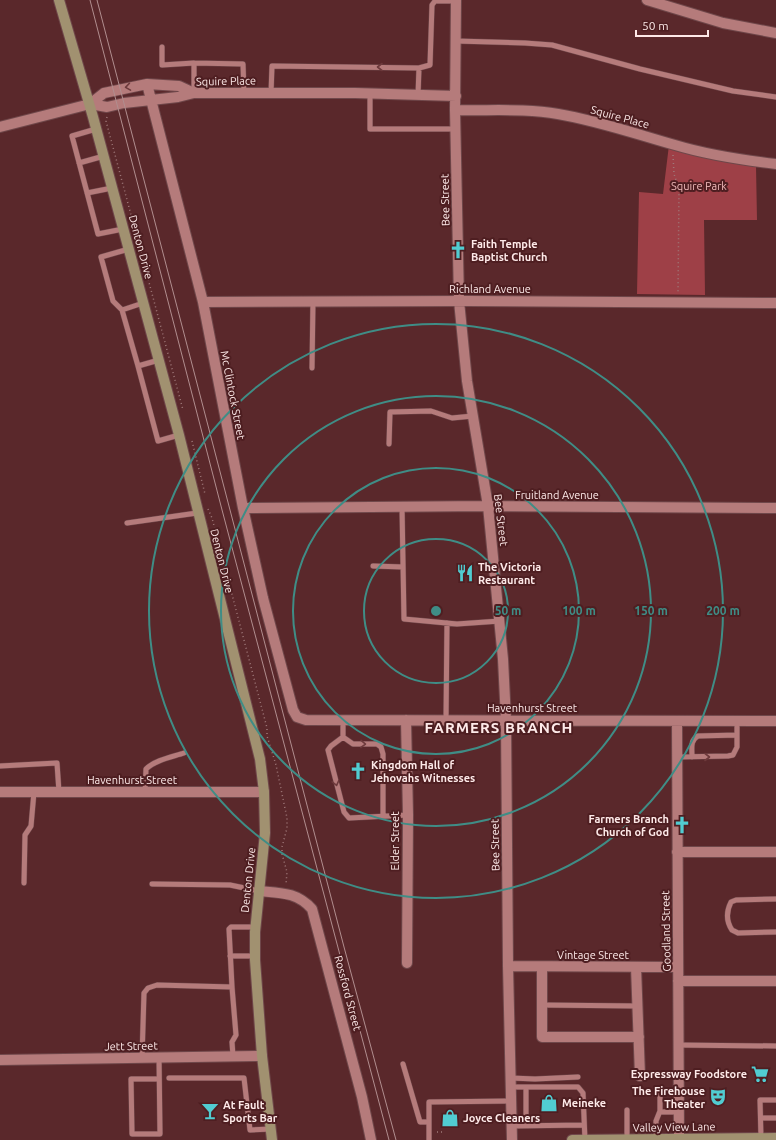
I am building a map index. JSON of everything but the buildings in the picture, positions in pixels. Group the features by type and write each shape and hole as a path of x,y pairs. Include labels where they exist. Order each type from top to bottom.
{"street":[{"name":"Denton Drive","path":"59,0 90,104 179,435 260,759 264,792 265,833 255,927 255,956 257,1003 272,1140"},
{"path":"647,0 723,23 776,33"},
{"name":"Bee Street","path":"456,1 455,110 458,300 467,381 488,506 504,659 512,1140"},
{"path":"90,104 104,93 147,84 180,86 194,92"},
{"name":"Mc Clintock Street","path":"147,84 203,302 242,508 263,598 292,710"},
{"name":"Squire Place","path":"0,127 90,104 107,107 124,102 178,96 194,92 370,93 456,96"},
{"name":"Squire Place","path":"455,110 532,111 557,114 603,123 675,146 715,155 776,164"},
{"name":"Richland Avenue","path":"203,302 458,300 776,303"},
{"name":"Fruitland Avenue","path":"242,508 488,506 776,508"},
{"name":"Havenhurst Street","path":"292,710 298,717 306,720 776,721"},
{"name":"Elder Street","path":"406,720 408,815 407,963"},
{"name":"Goodland Street","path":"677,721 678,1112 684,1139"},
{"name":"Havenhurst Street","path":"0,792 264,792"},
{"path":"677,852 776,852"},
{"name":"Rossford Street","path":"259,891 285,893 295,896 306,902 316,918 362,1097 371,1140"},
{"name":"Vintage Street","path":"508,966 678,967"},
{"path":"542,967 542,1037 639,1038"},
{"path":"636,967 640,1076"},
{"path":"678,981 776,981"},
{"name":"Jett Street","path":"0,1060 262,1056"},
{"name":"Valley View Lane","path":"572,1140 776,1138"}],"lane":[{"path":"271,93 272,66 419,68 430,65 432,5 435,0 456,1"},
{"path":"456,42 525,43 552,46 733,91 776,97"},
{"path":"162,47 162,65 194,63 243,64 244,92"},
{"path":"194,63 194,92"},
{"path":"418,95 419,68"},
{"path":"370,93 370,129 456,129"},
{"path":"96,129 72,136 98,234 123,229"},
{"path":"79,163 104,156"},
{"path":"87,193 112,188"},
{"path":"129,249 101,257 113,300 122,310 158,441 179,435"},
{"path":"312,368 313,301"},
{"path":"122,310 143,303"},
{"path":"138,366 159,360"},
{"path":"389,444 390,412 431,411 452,418 473,416"},
{"path":"402,507 404,619 457,624 500,621"},
{"path":"126,523 198,513"},
{"path":"373,566 403,567"},
{"path":"446,720 447,623"},
{"path":"343,720 343,737"},
{"path":"677,757 733,755 736,752 737,721"},
{"path":"692,757 692,742 694,738 703,735 737,735"},
{"path":"343,737 353,744 377,744 381,747 383,754 383,815"},
{"path":"343,737 328,750 344,812 349,818 383,815 408,815"},
{"path":"145,792 146,769 162,760 184,753"},
{"path":"0,766 57,763 59,792"},
{"path":"24,883 25,835 31,826 34,792"},
{"path":"152,884 230,884 259,891"},
{"path":"776,899 736,900 731,902 728,908 727,917 728,925 732,930 738,933 776,932"},
{"path":"233,1056 232,1042 236,1035 229,929 231,927 255,927"},
{"path":"230,956 255,956"},
{"path":"142,1058 144,993 148,988 157,986 232,987"},
{"path":"542,1005 637,1006"},
{"path":"678,1045 776,1046"},
{"path":"159,1057 160,1134 132,1134 131,1080 159,1079"},
{"path":"403,1064 420,1122 429,1122"},
{"path":"511,1083 535,1079 578,1077"},
{"path":"169,1078 244,1078 250,1130 271,1129"},
{"path":"511,1083 526,1087 578,1087 583,1093 585,1140"},
{"path":"526,1087 526,1126"},
{"path":"656,1139 656,1121 660,1112 660,1092 678,1092"},
{"path":"761,1138 760,1100 776,1100"},
{"path":"429,1140 429,1102 511,1101"},
{"path":"627,1110 627,1139"},
{"path":"660,1112 678,1112"},
{"path":"761,1118 776,1118"},
{"path":"512,1126 584,1125"}],"path":[{"path":"675,146 673,156 674,174 679,189 678,302"}],"green space":[{"name":"Squire Park","path":"669,145 756,166 757,220 704,220 705,295 637,294 639,192 663,194"}],"tram line":[{"path":"90,0 221,506 389,1140"},
{"path":"97,0 344,947 396,1140"}],"place":[{"name":"Faith Temple Baptist Church","path":"458,250"},
{"name":"The Victoria Restaurant","path":"465,573"},
{"name":"Kingdom Hall of Jehovahs Witnesses","path":"358,771"},
{"name":"Farmers Branch Church of God","path":"682,825"},
{"name":"Expressway Foodstore","path":"760,1074"},
{"name":"The Firehouse Theater","path":"718,1097"},
{"name":"Meineke","path":"549,1103"},
{"name":"At Fault Sports Bar","path":"210,1111"},
{"name":"Joyce Cleaners","path":"450,1118"}],"district":[{"name":"FARMERS BRANCH","path":"499,728"}]}
